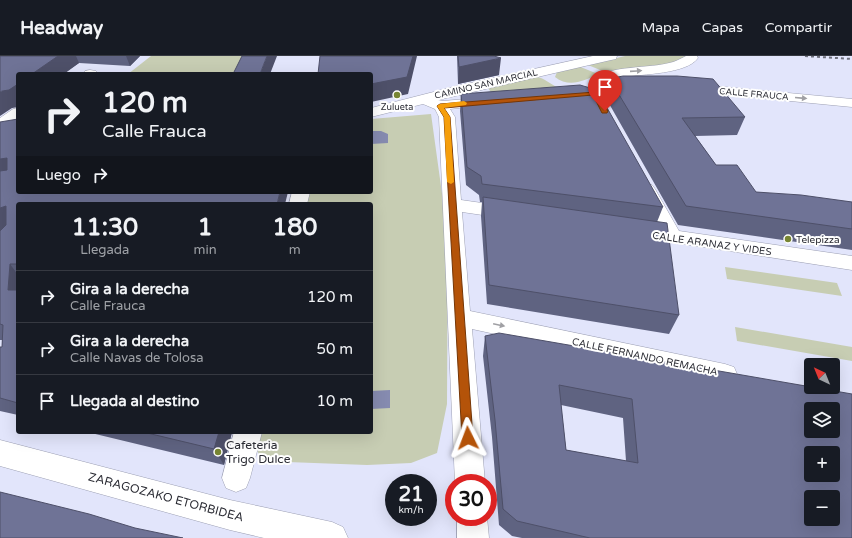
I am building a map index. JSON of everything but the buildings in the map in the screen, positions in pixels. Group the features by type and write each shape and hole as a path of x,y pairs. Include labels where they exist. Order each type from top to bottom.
{"street":[{"name":"CAMINO SAN MARCIAL","path":"373,113 432,103 457,90 612,56"},
{"path":"657,87 621,87 598,99 594,87 600,80 611,75 665,69 681,64 692,58"},
{"name":"CAMINO SAN MARCIAL","path":"549,70 550,75 560,88 598,99"},
{"name":"CALLE FRAUCA","path":"678,88 852,103"},
{"path":"432,103 505,100"},
{"path":"432,103 447,117 461,318 470,474"},
{"path":"0,125 16,113"},
{"path":"638,173 672,237"},
{"path":"453,205 531,216"},
{"name":"CALLE ARANAZ Y VIDES","path":"625,230 696,241 720,254 739,260 846,268"},
{"name":"CALLE FERNANDO REMACHA","path":"461,318 744,377"},
{"path":"236,478 247,434"},
{"name":"ZARAGOZAKO ETORBIDEA","path":"0,453 230,516 332,538"},
{"path":"472,526 473,538"}],"green space":[{"path":"151,56 253,56 246,72 131,72"},
{"path":"625,56 687,56 664,66 605,72 588,65"},
{"path":"578,66 598,74 582,81 571,83 555,77 557,72"},
{"path":"537,77 557,87 495,98 488,88"},
{"path":"431,114 444,208 448,211 447,404 437,453 411,463 367,465 261,461 252,434 373,434 373,202 296,202 298,194 373,194 373,119"},
{"path":"725,267 837,283 842,296 727,279"},
{"path":"735,327 852,347 852,361 840,358 737,341"}],"water":[{"path":"373,131 381,131 388,134 388,143 373,144"},
{"path":"390,390 390,408 373,409 373,391"}],"railway":[{"path":"805,56 852,59"}],"slow traffic":[{"path":"451,182 447,117 446,113 440,106 464,103"}],"place":[{"name":"Zulueta","path":"397,95"},
{"name":"Telepizza","path":"788,239"},
{"name":"Cafeteria Trigo Dulce","path":"218,452"}],"route":[{"path":"468,438 447,117 446,113 440,106 595,94 605,111"}]}
